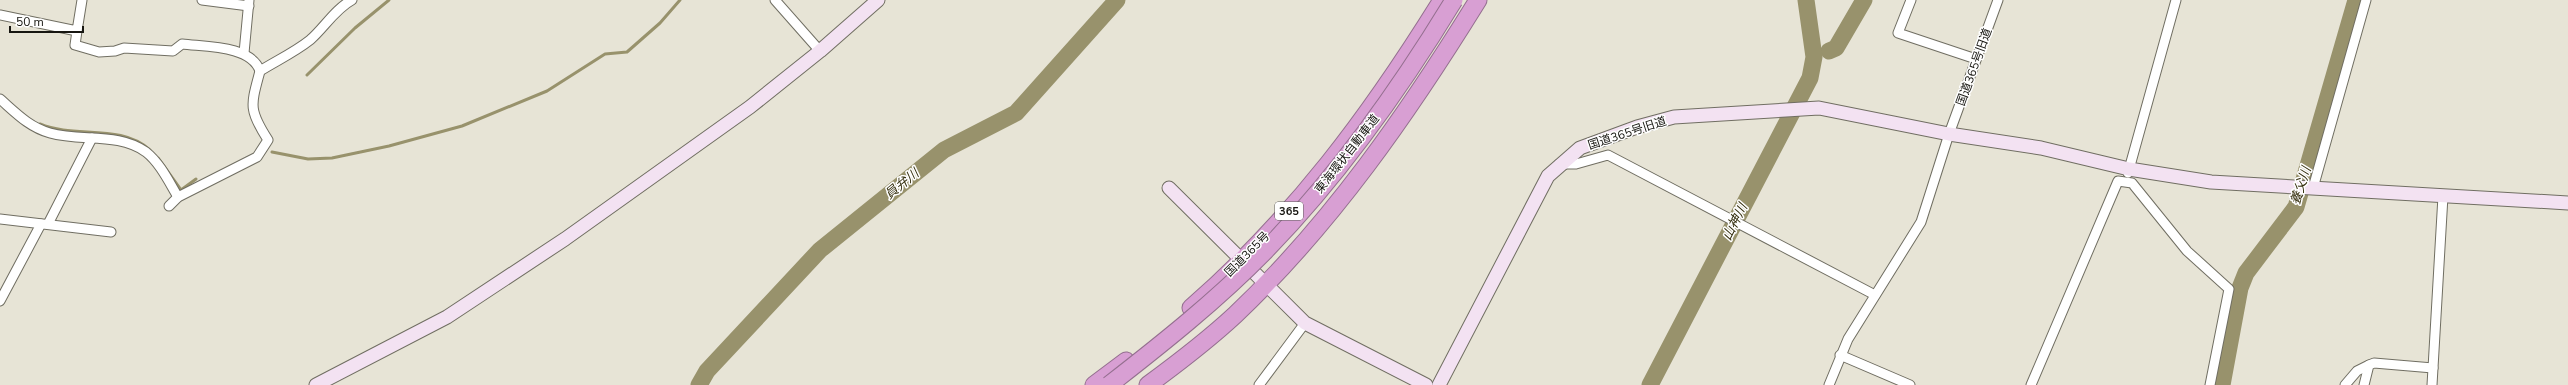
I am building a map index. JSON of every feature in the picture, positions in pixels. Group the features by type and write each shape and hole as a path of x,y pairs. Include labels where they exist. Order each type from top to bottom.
{"highway":[{"name":"国道365号","path":"1094,385 1171,325 1241,261 1303,196 1338,154 1399,70 1442,0"},
{"name":"東海環状自動車道","path":"1109,385 1218,296 1265,251 1309,203 1355,146 1400,84 1454,0"},
{"name":"365","path":"1148,385 1234,316 1266,285 1334,208 1435,69 1478,0"}],"street":[{"path":"82,0 75,45 99,52 115,51 124,48 173,51 182,44 244,52 253,59 260,70"},
{"path":"202,0 249,3 244,52"},
{"path":"169,206 178,197 257,157 268,140 257,123 252,101 260,70 308,42 330,21 343,4 352,0"},
{"path":"775,0 820,52"},
{"path":"316,385 453,313 692,150 820,52 878,0"},
{"path":"1911,0 1898,33 1976,59"},
{"name":"国道365号旧道","path":"1828,385 1840,355 1875,295 1921,222 1949,134 1998,0"},
{"path":"2031,385 2118,181 2128,175 2176,0"},
{"path":"2311,188 2366,0"},
{"path":"0,15 77,31"},
{"path":"0,99 30,125 51,133 118,140 145,152 157,164 178,197"},
{"name":"国道365号旧道","path":"1439,385 1548,176 1559,164 1580,148 1636,127 1674,117 1819,108 1949,134"},
{"path":"1949,134 2041,148 2128,175 2211,182 2568,203"},
{"path":"0,301 45,224 92,138"},
{"path":"1559,164 1576,164 1608,156 1875,295"},
{"path":"2128,175 2187,251 2229,289 2210,385"},
{"path":"1168,188 1305,322 1426,385"},
{"path":"2432,385 2443,196"},
{"path":"0,220 111,232"},
{"path":"1259,385 1305,322"},
{"path":"1840,355 1910,385"},
{"path":"2345,385 2357,371 2374,363 2433,368"},
{"path":"2364,385 2369,365"}],"waterway":[{"path":"307,75 355,28 389,0"},
{"path":"272,152 308,159 332,158 389,146 462,126 547,91 605,54 627,52 660,23 680,0"},
{"name":"員弁川","path":"699,385 707,371 820,250 944,150 1016,113 1117,0"},
{"name":"山神川","path":"1650,385 1810,78 1814,57 1806,0"},
{"name":"山神川","path":"1829,51 1836,48 1864,0"},
{"name":"養父川","path":"2222,385 2240,288 2246,273 2296,207 2356,0"},
{"path":"40,124 68,131 111,134 125,137 138,142 150,150"},
{"path":"158,158 181,190 196,179"}]}
